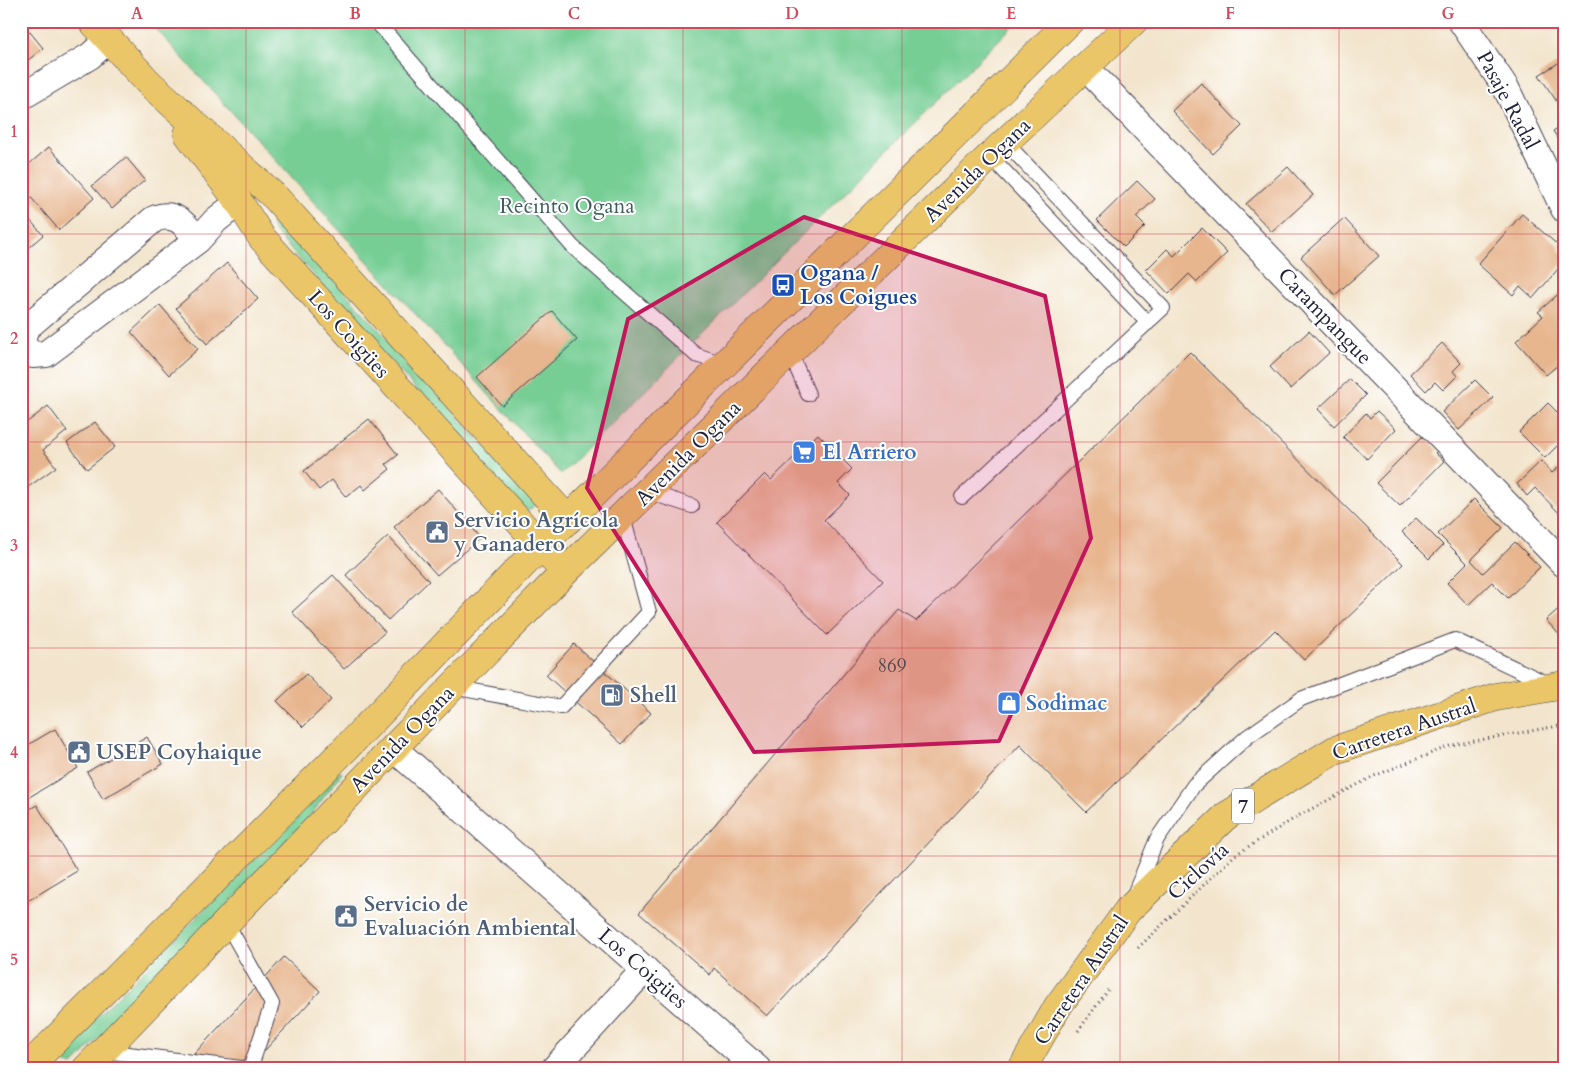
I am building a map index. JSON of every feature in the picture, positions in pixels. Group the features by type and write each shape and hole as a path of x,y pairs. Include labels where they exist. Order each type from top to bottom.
{"main road":[{"name":"Avenida Ogana","path":"26,1069 346,748 540,547 1070,21"},
{"name":"Avenida Ogana","path":"95,1060 393,748 565,572 998,149 1134,21"},
{"name":"Los Coigües","path":"100,30 149,83 275,197 568,520"},
{"name":"Los Coigües","path":"149,83 239,202 262,238 540,547 565,572"},
{"name":"Carretera Austral","path":"1022,1069 1058,1006 1128,910 1226,816 1335,750 1496,697 1558,686"}],"street":[{"name":"Pasaje Radal","path":"1461,21 1506,88 1564,209"},
{"path":"21,97 90,56 100,30"},
{"name":"Carampangue","path":"1086,68 1564,564"},
{"path":"198,240 185,224 173,216 166,215 154,218 27,327 22,339 23,345 33,355 46,354 198,240 216,220 239,202"},
{"name":"Los Coigües","path":"393,748 758,1069"},
{"path":"554,1069 645,969"}],"lane":[{"path":"376,21 573,247 696,355 724,364"},
{"path":"962,497 1163,308 998,149"},
{"path":"998,149 1148,323"},
{"path":"790,352 808,394"},
{"path":"648,492 692,506"},
{"path":"452,687 560,707 649,612 622,517"},
{"path":"1128,910 1157,839 1194,785 1247,736 1301,699 1455,640 1558,686"},
{"path":"95,1060 250,1069 272,1004 226,922"}],"path":[{"name":"Ciclovía","path":"1137,949 1235,855 1325,802 1374,776 1452,745 1564,725"},
{"path":"1075,1037 1108,989"}],"highlighted area":[{"path":"804,217 1045,296 1091,538 999,741 754,752 587,488 628,319"}],"green space":[{"name":"Recinto Ogana","path":"149,21 1018,21 561,474"},
{"path":"277,217 537,504 526,512 274,231 271,223 273,218"},
{"path":"340,771 342,773 298,832 74,1064 70,1065 63,1062 62,1057 66,1047 162,953"}],"building":[{"path":"21,21 43,48 21,66"},
{"path":"1563,60 1564,110 1563,111 1539,75"},
{"path":"1201,83 1242,126 1213,154 1172,111"},
{"path":"1564,124 1564,148 1553,131"},
{"path":"49,147 94,198 59,230 21,186 21,171"},
{"path":"126,157 145,180 112,209 92,186"},
{"path":"1288,167 1313,195 1272,232 1246,204"},
{"path":"1137,181 1155,199 1136,217 1145,226 1124,247 1097,220"},
{"path":"21,212 43,235 21,254"},
{"path":"1522,214 1560,247 1558,250 1564,255 1564,262 1533,298 1520,286 1513,295 1478,264"},
{"path":"1344,218 1379,256 1335,295 1301,257"},
{"path":"1202,228 1227,253 1197,282 1189,274 1169,294 1146,270 1167,249 1174,256"},
{"path":"227,263 258,299 207,344 176,308"},
{"path":"1564,289 1564,360 1546,375 1516,341 1543,316 1538,312"},
{"path":"160,305 198,349 169,375 131,332"},
{"path":"552,311 577,340 502,406 477,377"},
{"path":"1309,331 1329,353 1290,389 1270,367"},
{"path":"1442,343 1461,363 1453,371 1457,376 1443,390 1435,382 1426,391 1410,374"},
{"name":"Sodimac","path":"1190,352 1403,564 1304,660 1275,630 1086,812 1020,745 767,1016 714,968 710,975 639,913 899,610 916,621"},
{"path":"1350,379 1366,395 1334,426 1318,409"},
{"path":"1475,380 1493,398 1459,430 1442,412"},
{"path":"1548,403 1564,419 1564,439 1545,458 1519,432"},
{"path":"48,406 67,431 43,450 56,467 24,490 21,486 21,427"},
{"path":"1377,411 1396,429 1367,459 1343,437 1366,413 1370,418"},
{"path":"369,419 398,455 386,464 390,469 365,490 361,485 346,497 332,480 319,490 304,471"},
{"path":"95,422 115,447 87,469 67,443"},
{"path":"818,434 852,469 838,483 850,495 824,520 883,581 827,635 717,522 765,474 771,480"},
{"path":"1424,435 1438,450 1435,453 1444,461 1400,506 1376,483"},
{"path":"1541,461 1552,473 1564,462 1564,518 1535,488 1527,496 1517,484"},
{"name":"Servicio Agrícola y Ganadero","path":"438,489 480,538 437,575 394,527"},
{"path":"1474,499 1503,528 1471,560 1483,573 1515,542 1540,567 1508,598 1492,582 1468,605 1447,583 1467,563 1438,534"},
{"path":"1416,518 1443,545 1429,559 1402,532"},
{"path":"388,536 429,581 388,620 346,575"},
{"path":"333,575 385,632 344,669 292,612"},
{"path":"1564,604 1564,640 1546,620"},
{"path":"574,644 651,713 622,744 546,675"},
{"path":"306,674 331,700 303,727 277,701"},
{"path":"55,729 78,768 21,802 21,749"},
{"path":"147,737 163,764 103,799 87,772"},
{"path":"37,805 77,871 21,905 21,814"},
{"path":"284,957 320,991 254,1062 261,1069 210,1069 194,1054"}],"place":[{"name":"Ogana / Los Coigues","path":"783,285"},
{"name":"El Arriero","path":"804,452"},
{"name":"Servicio Agrícola y Ganadero","path":"437,532"},
{"name":"Shell","path":"612,695"},
{"name":"Sodimac","path":"1009,703"},
{"name":"USEP Coyhaique","path":"79,752"},
{"name":"Servicio de Evaluación Ambiental","path":"346,916"}]}
